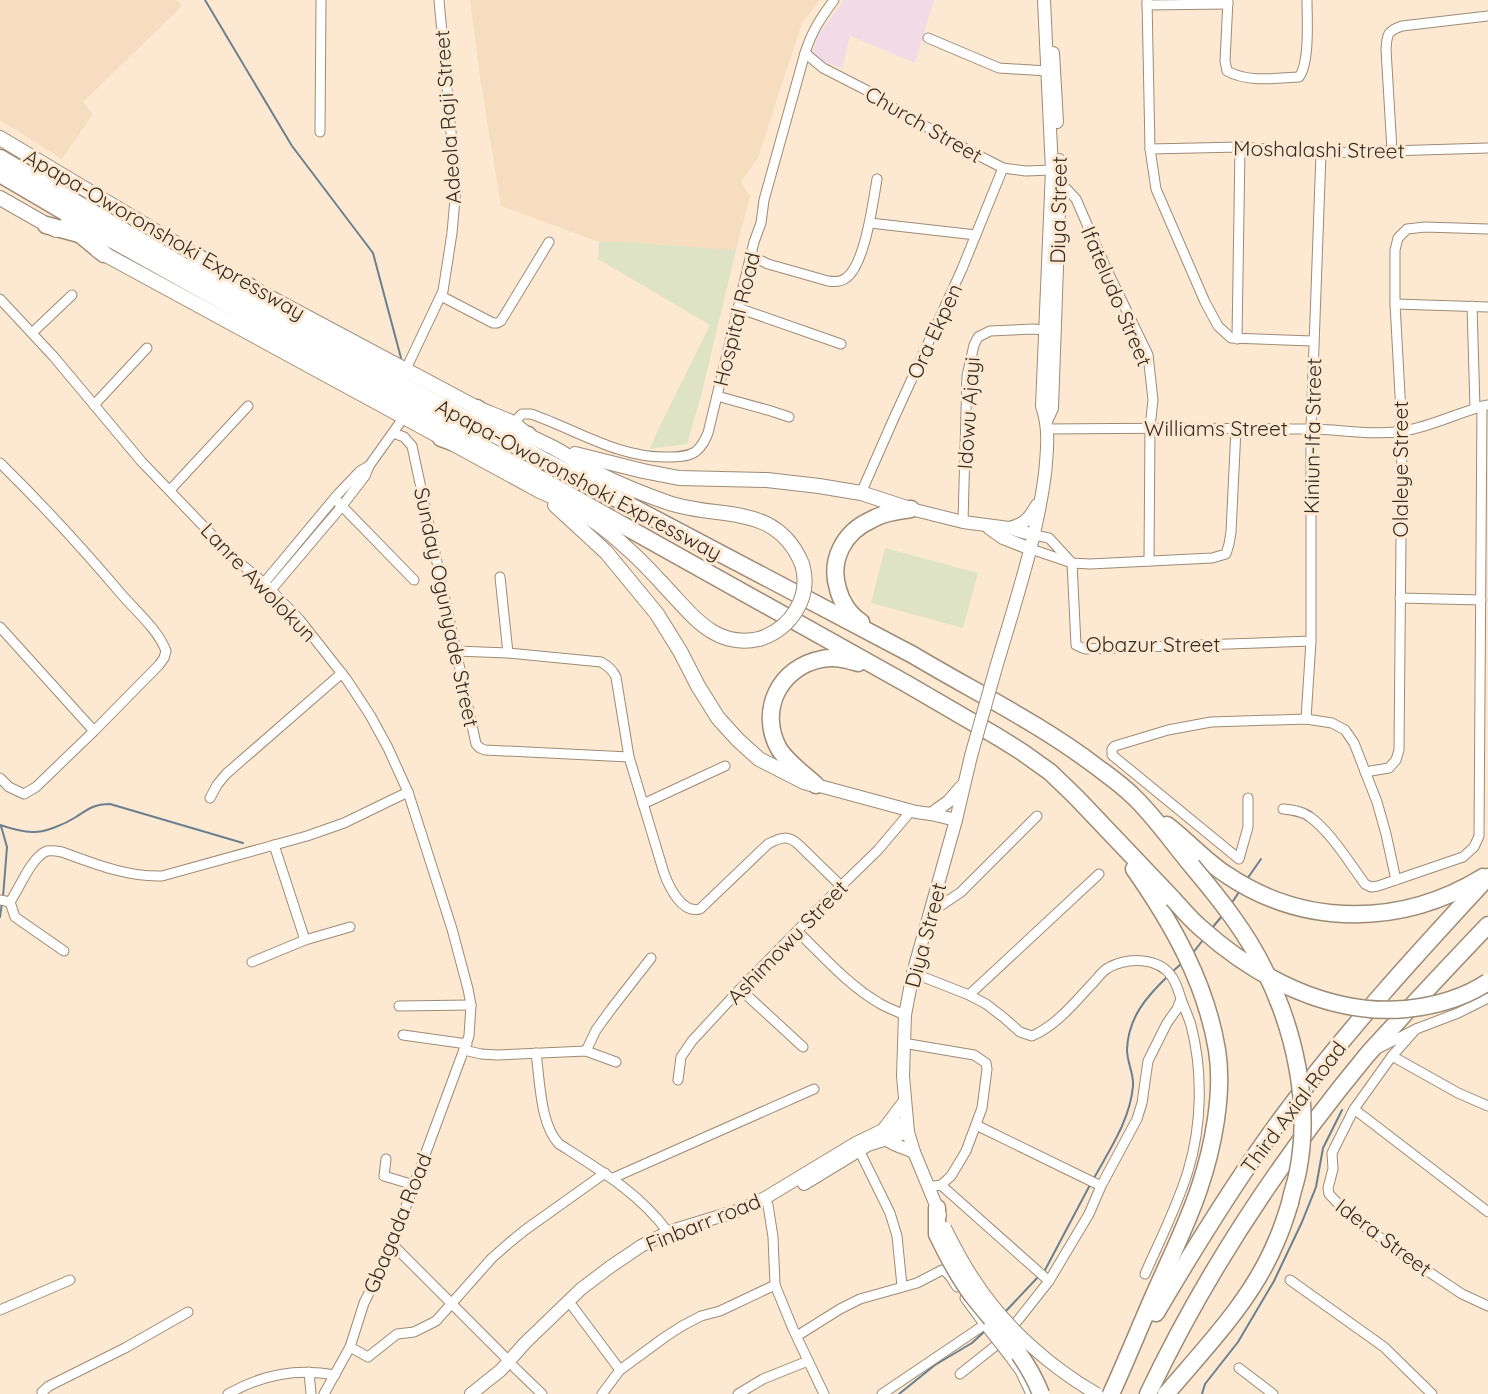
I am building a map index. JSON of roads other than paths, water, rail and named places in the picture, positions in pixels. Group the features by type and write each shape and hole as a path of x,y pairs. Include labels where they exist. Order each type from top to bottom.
{"highway":[{"name":"Apapa-Oworonshoki Expressway","path":"0,158 526,442 1018,714 1076,751 1131,794 1149,812"},
{"name":"Apapa-Oworonshoki Expressway","path":"0,174 56,207 108,247 907,684 1022,752 1056,778 1104,827"},
{"path":"56,207 81,235"},
{"path":"46,225 81,235 108,247"},
{"path":"193,263 247,293"},
{"path":"475,415 507,427 526,442"},
{"path":"444,432 513,470"},
{"path":"911,509 870,520 850,534 838,554 835,581 839,595 856,619 913,655"},
{"path":"816,785 787,760 771,728 772,705 780,685 809,663 834,658 858,663 907,684"},
{"path":"1149,812 1223,904 1265,971 1282,1011 1290,1038 1299,1078 1302,1125 1298,1172 1276,1244 1250,1291 1166,1394"},
{"path":"1149,812 1228,876 1281,903 1307,909 1354,915 1398,911 1441,898 1488,876"},
{"path":"1104,827 1201,928 1228,951 1251,967 1307,994 1335,1004 1362,1009 1419,1008 1467,994 1488,982"},
{"path":"1104,827 1142,881 1194,971 1211,1021 1218,1052 1219,1079 1213,1137 1196,1198 1111,1394"},
{"name":"Third Axial Road","path":"1127,1360 1219,1209 1283,1115 1346,1036 1488,876"},
{"name":"Third Axial Road","path":"1148,1394 1189,1313 1262,1193 1316,1119 1369,1053 1488,925"},
{"path":"937,1208 941,1231 955,1269 970,1293 1022,1357 1041,1394"}],"main road":[{"name":"Diya Street","path":"937,1208 935,1186 914,1152 907,1127 903,1043 905,1015 913,973 971,756 1034,535 1048,449 1047,424 1042,406 1052,170 1044,0"},
{"name":"Diya Street","path":"1047,424 1052,408 1060,182 1052,0"},
{"name":"Apapa-Oworonshoki Expressway","path":"0,138 193,263"},
{"name":"Apapa-Oworonshoki Expressway","path":"0,198 46,225 108,247 404,417 444,432"},
{"name":"Apapa-Oworonshoki Expressway","path":"247,293 406,369 475,415"},
{"name":"Apapa-Oworonshoki Expressway","path":"526,442 553,448"},
{"path":"553,448 679,478 767,480 861,493 963,522 1009,528 1034,535"},
{"path":"540,491 562,501 606,529 652,572 692,617 723,637 740,642 759,639 781,628 798,608 805,584 802,564 790,542 770,525 741,515 690,509 654,497 601,475 553,448"},
{"name":"Apapa-Oworonshoki Expressway","path":"513,470 540,491"},
{"path":"540,491 606,552 633,584 657,614 718,718 759,759 804,782 954,825"},
{"path":"1009,528 1021,525 1030,517 1041,499"},
{"path":"986,525 1003,538 1030,549"},
{"path":"931,814 949,801 964,783"},
{"path":"913,812 931,814 954,825"},
{"path":"884,1135 905,1101"},
{"path":"864,1144 907,1127"},
{"path":"884,1135 896,1145 914,1152"},
{"name":"Finbarr road","path":"484,1394 511,1364 559,1319 614,1274 671,1239 743,1216 768,1205 824,1173 864,1144"},
{"name":"Finbarr road","path":"471,1394 511,1364 525,1343 581,1289 641,1246 668,1232 740,1210 864,1144"},
{"path":"941,1231 975,1282 1006,1320 1046,1358 1071,1378 1097,1394"}],"street":[{"path":"320,132 321,0"},
{"name":"Adeola Raji Street","path":"406,369 441,296 452,233 456,187 439,0"},
{"name":"Hospital Road","path":"507,427 522,414 531,414 614,448 655,457 688,455 695,452 704,442 761,224 766,193 805,53 811,34 834,0"},
{"path":"1307,0 1304,72 1299,77 1253,79 1236,76 1227,71 1225,61 1228,2 1147,3 1150,149 1156,189 1205,302 1218,326 1231,338 1313,341"},
{"path":"1392,152 1387,36 1393,29 1402,26 1488,16"},
{"path":"927,38 999,68 1047,71"},
{"name":"Church Street","path":"805,53 823,68 1003,168 1026,171 1052,170"},
{"path":"1237,339 1240,147"},
{"name":"Moshalashi Street","path":"1150,149 1240,147 1321,153 1488,148"},
{"name":"Kiniun-Ifa Street","path":"1305,719 1311,641 1311,429 1321,153"},
{"name":"Ora Ekpen","path":"861,493 962,269 1003,168"},
{"path":"751,256 768,264 828,281 837,282 846,279 856,267 870,223 877,179"},
{"name":"Ifateludo Street","path":"1060,182 1076,199 1148,355 1153,400 1150,427 1149,561"},
{"path":"870,223 976,235"},
{"name":"Olaleye Street","path":"1365,772 1389,768 1396,760 1399,750 1402,431 1395,304 1395,250 1398,238 1407,229 1425,227 1488,229"},
{"path":"441,296 497,323 501,321 549,242"},
{"path":"32,333 72,295"},
{"name":"Lanre Awolokun","path":"0,299 32,333 141,461 234,558 267,586 299,619 342,673 370,715 408,792 452,930 471,1005 470,1036 466,1047"},
{"path":"1395,304 1488,307"},
{"path":"1282,809 1297,810 1309,816 1325,831 1365,885 1371,887 1462,857 1474,847 1479,836 1482,406 1472,306"},
{"path":"738,308 841,344"},
{"name":"Idowu Ajayi","path":"963,522 967,376 974,345 978,337 990,331 1045,330"},
{"path":"94,405 147,348"},
{"path":"717,396 789,417"},
{"path":"170,490 248,406"},
{"name":"Williams Street","path":"1047,424 1380,432 1428,426 1482,406"},
{"path":"267,586 342,506 404,417"},
{"path":"1030,549 1072,563 1212,558 1226,554 1231,532 1236,429"},
{"name":"Sunday Ogunyade Street","path":"393,433 404,437 412,446 476,744 485,750 629,757"},
{"path":"0,463 117,589 158,636 166,651 159,665 30,791 24,794 17,792 0,778"},
{"path":"267,586 334,498 360,471 369,466"},
{"path":"334,498 414,580"},
{"path":"1034,535 1049,538 1072,563"},
{"name":"Obazur Street","path":"1072,563 1076,645 1085,649 1311,641"},
{"path":"500,578 508,653"},
{"path":"1400,598 1481,600"},
{"path":"0,627 94,731"},
{"path":"456,651 508,653 600,662 614,671 629,757 643,804 668,883 674,894 688,909 697,911 700,909 777,838 793,839 841,886"},
{"path":"210,798 226,774 342,673"},
{"path":"1248,798 1248,826 1239,859 1112,754 1112,749 1115,746 1168,730 1211,722 1305,719 1332,723 1345,730 1354,743 1377,802 1396,880"},
{"path":"643,804 725,766"},
{"path":"64,951 15,917 5,901 37,857 46,852 62,852 132,874 162,876 308,836 344,823 408,792"},
{"name":"Ashimowu Street","path":"678,1080 681,1058 712,1018 913,812"},
{"path":"930,913 960,892 1037,816"},
{"path":"274,845 305,940"},
{"path":"969,995 1099,874"},
{"path":"252,962 305,940 350,927"},
{"path":"797,931 859,989 878,1002 905,1015"},
{"path":"586,1051 596,1030 651,958"},
{"path":"913,973 969,995 986,1004 1020,1032 1032,1036 1050,1026 1107,968 1134,960 1156,964 1168,973 1190,1024 1199,1073 1197,1125 1185,1181 1145,1274"},
{"path":"740,988 803,1047"},
{"path":"1369,1053 1416,1029 1458,1013 1488,998"},
{"path":"960,1374 994,1347 1019,1319 1044,1276 1089,1214 1095,1182 1137,1119 1148,1061 1181,999"},
{"path":"399,1006 471,1005"},
{"path":"1416,1029 1392,1056 1354,1109 1488,1212"},
{"path":"403,1035 466,1047 481,1054 586,1051 616,1062"},
{"path":"903,1043 974,1055 986,1063 982,1108 976,1125 951,1176 935,1186 1044,1276"},
{"name":"Gbagada Road","path":"324,1394 350,1347 364,1303 392,1244 466,1047"},
{"path":"536,1053 546,1121 554,1138 559,1144 609,1175 646,1207 668,1232"},
{"path":"1392,1056 1458,1093 1488,1106"},
{"path":"350,1347 368,1357 397,1334 414,1332 436,1321 492,1258 509,1243 532,1225 609,1175 814,1089"},
{"name":"Idera Street","path":"1354,1109 1332,1153 1333,1169 1328,1188 1329,1194 1348,1215 1408,1258 1462,1294 1488,1306"},
{"path":"976,1125 1095,1182"},
{"path":"864,1144 897,1236 902,1286"},
{"path":"386,1159 384,1176 414,1185"},
{"path":"768,1205 773,1237 775,1286 824,1394"},
{"path":"392,1244 542,1394"},
{"path":"797,1336 860,1299 917,1282 942,1270 1020,1371 1031,1394"},
{"path":"0,1310 70,1280"},
{"path":"1290,1280 1384,1347 1432,1394"},
{"path":"602,1394 620,1370 665,1336 701,1316 720,1311 775,1286"},
{"path":"573,1307 620,1370"},
{"path":"42,1393 49,1386 132,1344 188,1312"},
{"path":"882,1394 986,1326"},
{"path":"738,1394 763,1379 808,1361"},
{"path":"1239,1368 1273,1394"},
{"path":"309,1372 311,1394"},
{"path":"228,1394 255,1381 284,1373 309,1372 335,1375"}],"waterway":[{"path":"205,0 292,146 373,253 401,358"},
{"path":"0,825 11,829 37,832 54,828 91,807 110,804 243,843"},
{"path":"1,826 7,847 3,897"},
{"path":"1247,879 1261,859"},
{"path":"1231,904 1241,889"},
{"path":"0,917 2,903"},
{"path":"1212,928 1222,916"},
{"path":"1192,954 1203,940"},
{"path":"1172,972 1181,964"},
{"path":"1094,1178 1124,1122 1131,1099 1133,1082 1127,1050 1131,1028 1146,1000 1168,976"},
{"path":"1202,1394 1205,1384 1238,1342 1274,1281 1316,1187 1323,1148 1342,1110"},
{"path":"1042,1273 1091,1183"},
{"path":"1005,1312 1038,1277"},
{"path":"899,1394 935,1365 972,1343 985,1331"}]}
